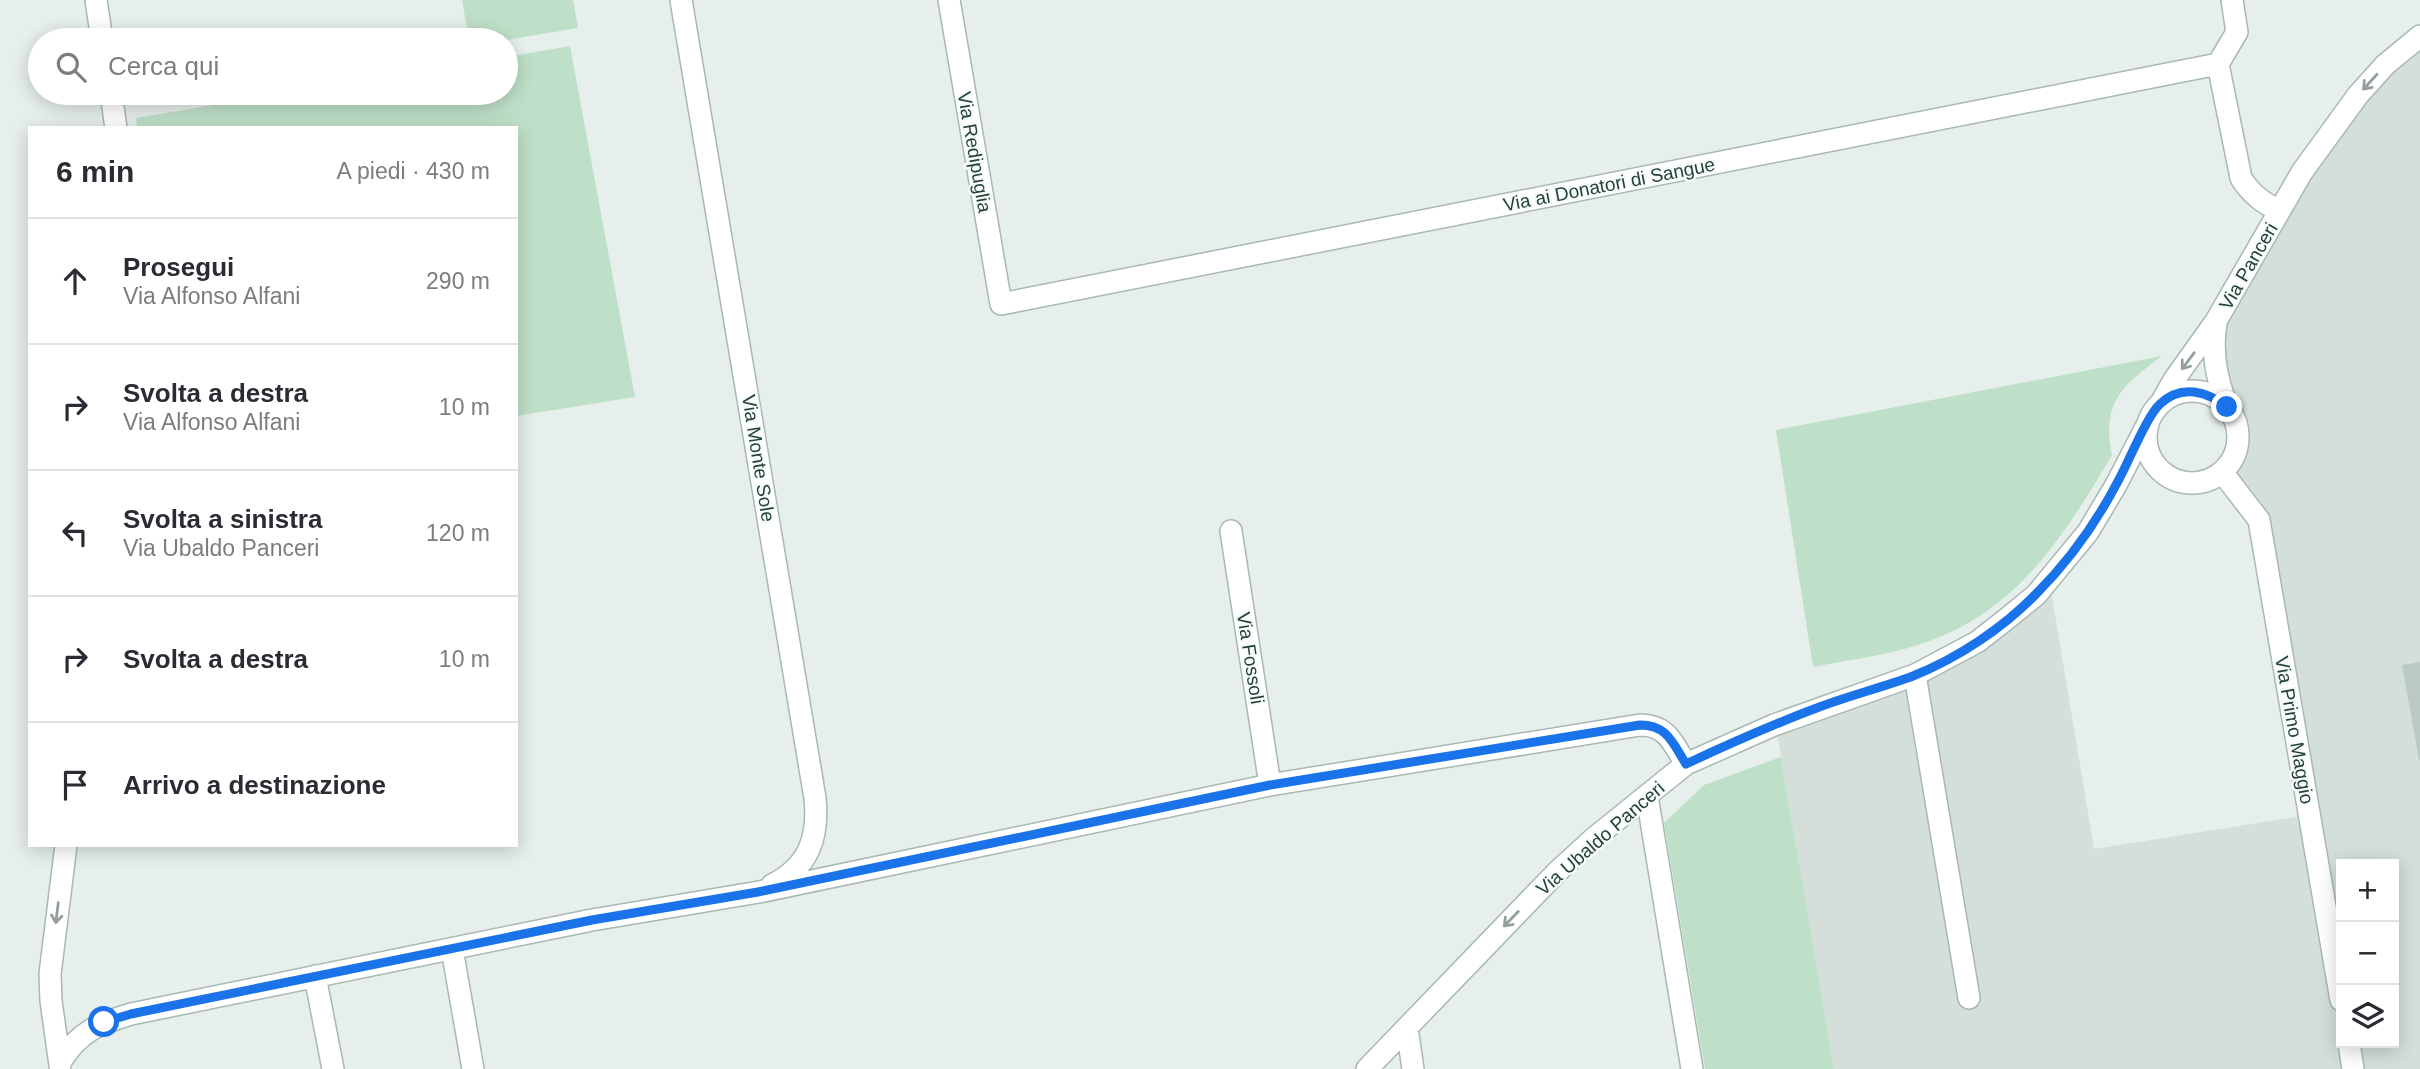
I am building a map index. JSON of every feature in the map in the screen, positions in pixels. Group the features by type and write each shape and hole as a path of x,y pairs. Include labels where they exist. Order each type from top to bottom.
{"street":[{"path":"96,0 100,28"},
{"name":"Via Monte Sole","path":"681,0 757,444 817,819 808,853 797,868 784,879 758,892"},
{"name":"Via Redipuglia","path":"949,0 1001,304"},
{"path":"2232,0 2238,32 2218,64 2241,177 2248,190 2259,200 2279,211 2302,172 2358,95 2385,65 2420,36"},
{"name":"Via ai Donatori di Sangue","path":"1001,304 2218,64"},
{"path":"112,105 116,126"},
{"name":"Via Panceri","path":"2161,402 2216,321 2279,211"},
{"path":"2216,321 2213,339 2216,368 2227,407"},
{"path":"2202,392 2227,407 2235,419 2237,448 2232,461 2222,472 2210,480 2196,484 2168,477 2156,467 2148,455 2146,427 2161,402 2181,393 2202,392"},
{"name":"Via Ubaldo Panceri","path":"1367,1069 1557,872 1686,764 1774,725 1915,675 1977,642 2036,595 2088,532 2146,427"},
{"name":"Via Primo Maggio","path":"2222,472 2259,520 2338,985"},
{"name":"Via Fossoli","path":"1231,531 1270,785"},
{"path":"1915,675 1969,998"},
{"path":"60,1065 71,1046 85,1033 104,1022 131,1014 592,920 758,892 1270,785 1640,725 1652,725 1660,729 1669,737 1686,764"},
{"path":"1647,796 1692,1069"},
{"path":"60,1065 50,974 66,847"},
{"path":"452,949 473,1069"},
{"path":"315,976 333,1069"},
{"path":"1407,1028 1413,1069"},
{"path":"2350,1048 2353,1069"}],"shaded area":[{"path":"2420,45 2420,1069 1834,1069 1774,715 1821,695 1913,667 1972,635 2029,587 2047,567 2094,849 2314,814 2264,517 2227,473 2240,454 2242,428 2221,374 2222,324 2284,214 2357,107"}],"green space":[{"path":"462,0 573,0 578,28 518,38 518,28 467,28"},
{"path":"570,46 635,397 518,416 518,126 137,126 136,118 214,105 518,105 518,55"},
{"path":"2162,356 2136,376 2118,396 2110,421 2112,455 2054,544 2033,570 2009,593 1983,614 1918,645 1813,667 1776,430"},
{"path":"1781,757 1834,1069 1705,1069 1664,823 1704,785"}],"building":[{"path":"2420,662 2420,760 2419,760 2402,665"}],"route":[{"path":"104,1022 131,1014 592,920 758,892 1270,785 1640,725 1652,725 1660,729 1669,737 1686,764 1774,725 1915,675 1977,642 2036,595 2088,532 2116,485 2152,413 2161,402 2188,391 2202,392 2227,407"}]}
